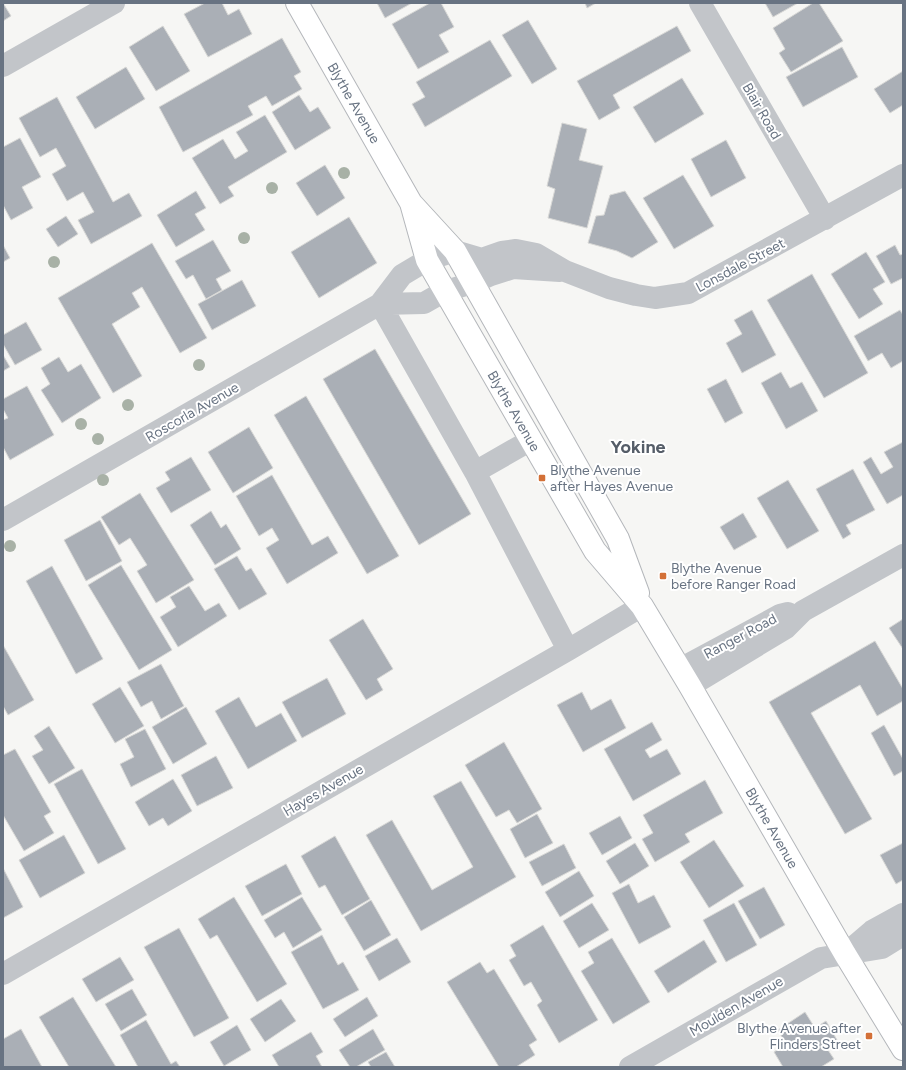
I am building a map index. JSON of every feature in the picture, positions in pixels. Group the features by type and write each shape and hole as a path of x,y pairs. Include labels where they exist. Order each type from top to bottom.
{"main road":[{"name":"Blythe Avenue","path":"297,3 411,203 455,251 618,539 642,606"},
{"name":"Blythe Avenue","path":"411,203 427,260 595,551 642,606 685,677 845,954 903,1049"}],"street":[{"path":"3,66 114,3"},
{"name":"Blair Road","path":"700,3 825,219"},
{"name":"Lonsdale Street","path":"455,251 482,259 502,252 516,250 536,254 565,271 609,288 636,295 656,298 688,293 903,175"},
{"name":"Roscorla Avenue","path":"3,520 380,304 402,275 427,260 455,251"},
{"name":"Lonsdale Street","path":"473,283 513,268 565,271"},
{"name":"Roscorla Avenue","path":"380,304 424,303 445,291 473,283"},
{"path":"380,304 475,472 568,650"},
{"path":"475,472 531,440"},
{"name":"Ranger Road","path":"685,677 786,628 803,611 903,555"},
{"name":"Hayes Avenue","path":"3,974 642,606"},
{"path":"845,954 872,931 903,914"},
{"name":"Moulden Avenue","path":"630,1067 821,958 882,948 903,935"}],"building":[{"path":"3,3 11,16 3,21"},
{"path":"205,3 222,3 228,15 239,9 252,34 208,57 184,14"},
{"path":"377,3 412,3 385,18"},
{"path":"430,3 441,3 454,27 439,35 449,52 418,69 392,24"},
{"path":"585,3 596,3 587,8"},
{"path":"765,3 798,3 773,17"},
{"path":"813,3 819,3 843,41 791,72 779,53 785,49 773,28"},
{"path":"528,20 557,69 532,84 502,35"},
{"path":"163,26 190,71 156,91 129,47"},
{"path":"677,26 691,51 613,95 620,108 599,120 577,81"},
{"path":"282,38 301,72 294,76 302,89 272,106 266,96 248,106 253,115 183,152 159,107"},
{"path":"490,40 512,76 425,127 412,104 425,97 416,82"},
{"path":"842,47 858,77 803,107 786,77"},
{"path":"126,67 145,99 95,129 76,97"},
{"path":"903,71 903,105 890,113 874,89"},
{"path":"682,78 704,114 655,143 633,107"},
{"path":"299,95 310,112 318,107 331,128 295,150 272,112"},
{"path":"57,97 113,202 129,193 142,216 91,244 78,220 94,212 83,192 67,201 52,174 66,166 56,148 40,157 19,118"},
{"path":"265,115 287,152 228,187 234,196 220,204 192,158 223,139 235,159 248,151 236,132"},
{"path":"562,123 587,129 579,160 603,166 587,228 548,218 555,189 547,186"},
{"path":"20,138 41,177 22,187 33,208 11,220 3,205 3,147"},
{"path":"726,140 746,178 711,197 691,159"},
{"path":"325,165 345,198 317,216 296,183"},
{"path":"683,175 714,226 674,249 643,198"},
{"path":"196,191 206,208 195,214 205,230 176,247 157,215"},
{"path":"625,191 658,242 632,258 617,251 588,243 596,216 604,215 610,195"},
{"path":"66,216 78,234 58,247 46,229"},
{"path":"349,217 377,263 319,298 291,252"},
{"path":"213,240 231,271 216,279 222,290 206,299 193,275 186,279 175,261"},
{"path":"152,243 207,338 180,353 142,287 132,293 140,307 112,324 142,376 113,393 58,298"},
{"path":"3,245 10,258 3,262"},
{"path":"895,245 900,255 903,254 903,278 891,284 876,256"},
{"path":"866,252 885,282 873,289 883,304 859,319 831,274"},
{"path":"812,274 868,373 824,398 767,300"},
{"path":"242,280 256,306 212,330 198,304"},
{"path":"752,310 776,355 742,373 726,343 742,334 734,320"},
{"path":"900,310 903,315 903,361 891,368 882,353 868,361 854,336"},
{"path":"26,322 42,350 15,365 3,344 3,335"},
{"path":"375,349 471,514 419,545 323,379"},
{"path":"3,355 10,367 3,371"},
{"path":"59,357 68,372 81,364 101,398 62,423 41,390 50,384 41,368"},
{"path":"781,372 790,388 802,382 818,411 786,429 761,383"},
{"path":"726,379 743,413 725,423 707,389"},
{"path":"27,386 54,435 10,460 3,447 3,420 8,418 3,409 3,399"},
{"path":"306,396 399,556 367,574 274,415"},
{"path":"249,427 273,468 233,493 208,452"},
{"path":"903,442 903,495 887,504 863,462 871,457 881,474 893,467 884,452"},
{"path":"191,457 211,490 171,513 156,488 170,480 165,472"},
{"path":"853,469 875,510 846,525 851,534 843,539 816,489"},
{"path":"272,475 312,545 328,536 338,553 287,584 266,548 279,540 272,528 259,536 236,496"},
{"path":"788,480 819,531 787,549 757,498"},
{"path":"140,493 194,580 156,603 137,571 147,565 130,538 119,545 101,517"},
{"path":"211,511 221,528 226,524 241,549 215,565 190,525"},
{"path":"743,513 757,537 734,550 720,527"},
{"path":"100,520 122,561 86,581 64,540"},
{"path":"237,556 246,571 251,568 267,594 239,610 214,569"},
{"path":"121,565 172,650 139,670 88,585"},
{"path":"52,566 103,659 76,674 26,581"},
{"path":"189,586 205,611 219,603 227,616 178,647 160,617 176,607 170,597"},
{"path":"363,619 393,669 377,679 383,690 366,700 329,640"},
{"path":"903,619 903,649 889,628"},
{"path":"875,641 903,689 903,701 877,716 860,685 811,713 872,819 845,834 769,702"},
{"path":"3,645 34,700 8,715 3,706"},
{"path":"161,664 184,706 161,719 152,701 141,707 127,682"},
{"path":"327,678 346,714 302,738 282,702"},
{"path":"120,687 144,726 115,743 92,704"},
{"path":"582,692 591,710 611,699 626,728 583,752 557,705"},
{"path":"239,697 256,727 281,713 297,741 248,769 215,711"},
{"path":"186,707 207,744 173,764 152,727"},
{"path":"652,722 662,740 645,750 650,758 667,749 681,774 633,801 604,749"},
{"path":"884,725 903,759 903,771 894,776 871,733"},
{"path":"49,726 75,768 49,784 32,756 43,750 34,736"},
{"path":"145,729 166,769 131,787 120,764 134,757 125,739"},
{"path":"504,742 542,809 517,823 509,810 496,817 465,765"},
{"path":"15,749 51,812 44,816 54,833 24,851 3,815 3,755"},
{"path":"216,756 233,788 197,806 181,775"},
{"path":"82,769 126,849 98,864 54,784"},
{"path":"173,779 192,811 168,826 163,818 149,826 135,802"},
{"path":"705,780 723,813 685,834 690,842 655,862 642,839 653,833 643,815"},
{"path":"461,781 516,877 421,931 366,835 392,820 432,890 473,867 433,796"},
{"path":"537,814 553,843 525,858 510,829"},
{"path":"620,816 632,838 602,855 589,833"},
{"path":"64,835 85,873 40,898 19,860"},
{"path":"335,836 370,899 342,915 325,885 319,888 301,856"},
{"path":"714,840 744,886 709,908 680,862"},
{"path":"635,843 649,866 620,884 606,861"},
{"path":"903,843 903,880 896,884 880,855"},
{"path":"564,844 576,868 542,886 529,862"},
{"path":"286,864 302,894 262,916 245,886"},
{"path":"3,868 23,907 3,918"},
{"path":"579,871 594,896 560,917 545,892"},
{"path":"629,884 638,903 654,895 671,927 639,944 612,893"},
{"path":"764,887 785,925 760,939 738,901"},
{"path":"234,897 287,984 257,1002 217,935 210,939 198,919"},
{"path":"302,897 322,930 293,948 284,932 275,938 264,920"},
{"path":"371,900 391,935 364,951 344,917"},
{"path":"592,903 609,930 579,948 563,921"},
{"path":"734,903 757,945 726,962 703,920"},
{"path":"543,925 598,1020 559,1043 537,1005 542,1001 531,982 524,986 509,960 516,956 510,945"},
{"path":"179,928 229,1018 194,1037 144,947"},
{"path":"322,935 338,965 343,962 359,990 323,1009 291,952"},
{"path":"397,938 411,962 379,981 365,956"},
{"path":"612,938 650,1002 613,1024 581,971 594,963 588,952"},
{"path":"704,940 717,962 668,993 654,971"},
{"path":"120,957 134,980 96,1002 82,979"},
{"path":"480,962 487,973 494,969 537,1040 529,1045 535,1055 516,1067 499,1067 447,982"},
{"path":"132,989 147,1015 121,1031 105,1004"},
{"path":"73,997 116,1067 69,1067 39,1017"},
{"path":"367,997 378,1016 345,1037 333,1019"},
{"path":"281,999 296,1021 265,1042 250,1019"},
{"path":"805,1012 815,1028 826,1021 837,1040 826,1047 834,1059 821,1067 783,1067 774,1052 786,1044 778,1030"},
{"path":"146,1020 171,1064 176,1061 180,1067 138,1067 120,1035"},
{"path":"237,1025 251,1050 224,1066 210,1042"},
{"path":"21,1029 42,1067 3,1067 3,1039"},
{"path":"373,1029 385,1050 356,1067 350,1067 339,1050"},
{"path":"311,1032 323,1052 316,1056 322,1067 279,1067 272,1055"},
{"path":"386,1052 395,1067 371,1067 368,1062"}],"place":[{"name":"Blythe Avenue after Hayes Avenue","path":"542,478"},
{"name":"Blythe Avenue before Ranger Road","path":"663,576"},
{"name":"Blythe Avenue after Flinders Street","path":"869,1036"}],"district":[{"name":"Yokine","path":"638,447"}]}
